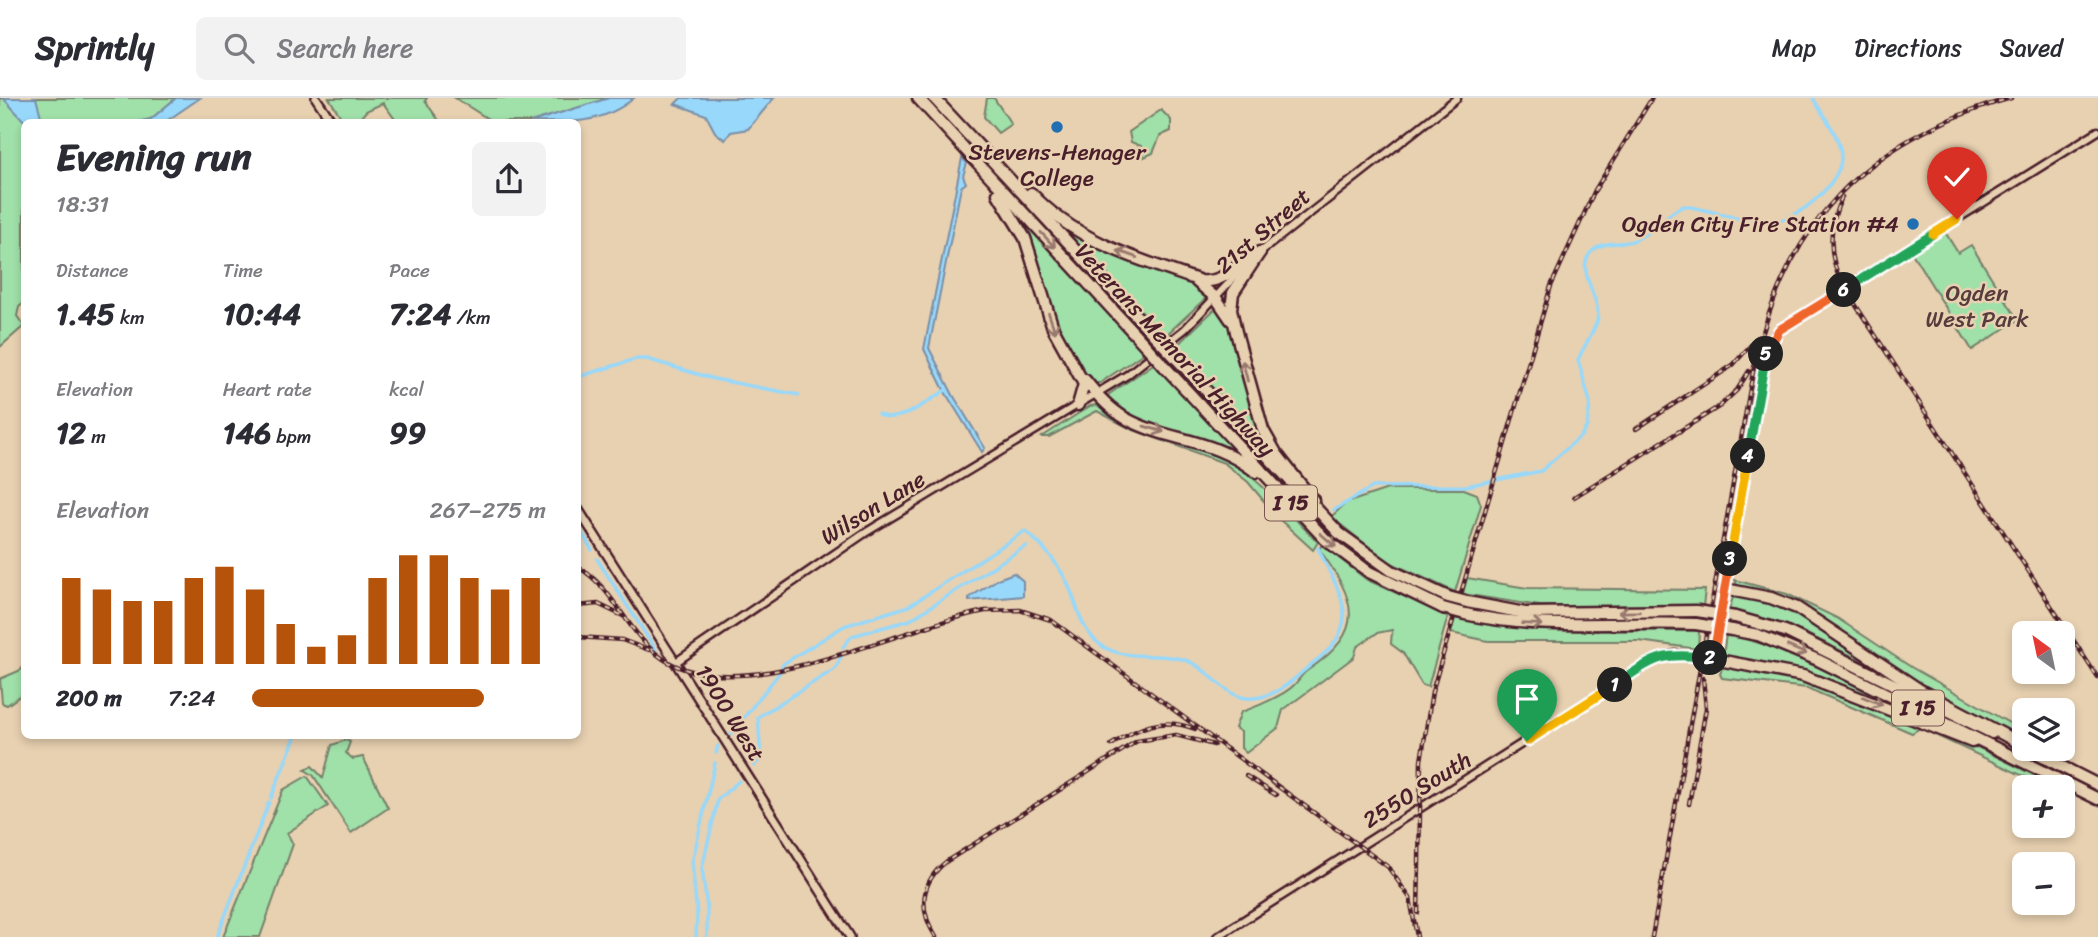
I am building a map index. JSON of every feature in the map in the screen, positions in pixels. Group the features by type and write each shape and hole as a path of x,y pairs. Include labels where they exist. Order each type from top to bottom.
{"highway":[{"name":"Veterans Memorial Highway","path":"918,98 1300,513 1326,540 1369,572 1443,608 1504,623 1696,624 1758,635 1818,660 2098,799"},
{"name":"Veterans Memorial Highway","path":"934,98 1339,534 1392,571 1448,597 1525,613 1697,611 1735,617 1786,631 2012,741"},
{"path":"952,136 1015,218 1030,253 1053,328 1084,388 1078,405"},
{"path":"993,162 1017,179 1053,215 1081,234 1117,251 1191,277 1218,280 1244,258 1259,252"},
{"path":"1259,252 1233,293 1231,309 1262,430 1276,453 1339,534"},
{"path":"1191,277 1216,298 1227,312 1236,332"},
{"path":"1076,371 1096,394 1130,421 1203,443 1234,457 1300,513"},
{"path":"1725,589 1772,598 1797,608 1920,690 2012,740"},
{"path":"1713,659 1803,676 1862,697 2033,767"},
{"name":"Veterans Memorial Highway","path":"2052,761 2098,785"}],"main road":[{"path":"316,98 330,119"},
{"name":"21st Street","path":"1096,394 1160,351 1216,298 1259,252 1457,98"},
{"path":"1713,659 1763,363 1772,339 1779,330 2098,131"},
{"name":"Wilson Lane","path":"676,662 855,540 1096,394"},
{"name":"1900 West","path":"581,514 850,937"},
{"name":"2550 South","path":"1217,937 1652,661 1675,654 1713,659"}],"green space":[{"path":"0,98 176,98 151,119 21,119 21,305 17,316 21,329 0,347"},
{"path":"329,98 427,98 425,101 438,119 395,119 383,103 366,111 359,119 342,119"},
{"path":"455,98 609,98 541,119 488,119"},
{"path":"987,98 994,98 1011,124 998,133 984,117"},
{"path":"1161,110 1171,120 1171,131 1160,136 1153,153 1144,157 1141,146 1131,142 1129,132"},
{"path":"1005,199 1145,352 1100,383 1090,383 1058,335 1032,250"},
{"path":"1059,223 1189,279 1208,296 1164,337"},
{"name":"Ogden West Park","path":"1945,232 1958,253 1971,245 2018,320 1972,350 1912,253"},
{"path":"1218,306 1230,323 1251,403 1285,469 1174,348"},
{"path":"1155,363 1246,461 1131,419 1106,399"},
{"path":"1097,405 1138,425 1207,448 1239,467 1318,542 1313,550 1278,518 1248,482 1224,463 1131,429 1097,411 1049,437 1042,437 1090,406"},
{"path":"1388,489 1464,489 1477,494 1481,505 1455,592 1387,561 1331,517 1346,503"},
{"path":"1322,545 1367,580 1448,616 1428,687 1422,685 1403,653 1391,644 1392,630 1377,633 1357,647 1354,657 1283,710 1278,728 1246,753 1241,748 1241,732 1235,728 1241,712 1289,690 1327,656 1340,642 1347,628 1350,614 1348,600 1342,584 1319,549"},
{"path":"1467,578 1527,588 1705,590 1703,606 1540,606 1463,594"},
{"path":"1735,580 1787,594 1837,618 1911,667 2012,725 2012,733 1925,689 1792,602 1738,587"},
{"path":"1735,592 1790,608 1903,681 1803,632 1729,609"},
{"path":"1455,617 1531,630 1699,631 1698,649 1639,641 1488,641 1451,633"},
{"path":"1726,634 1781,649 1916,714 1723,656"},
{"path":"1723,666 1783,673 1967,742 2034,775 2021,775 1920,728 1912,733 1807,688 1722,678 1720,674"},
{"path":"21,670 21,695 7,705 2,703 0,679"},
{"path":"346,740 350,742 346,753 353,759 363,757 388,808 351,833 313,775 305,770 312,766 323,778 332,745"},
{"path":"307,776 328,806 287,833 293,844 260,937 223,937 283,790"}],"water":[{"path":"3,98 36,98 42,119 22,119"},
{"path":"176,98 200,98 169,119 151,119"},
{"path":"609,98 634,98 610,113 586,120 541,119"},
{"path":"681,98 774,98 748,129 731,132 725,140 715,132 706,115 675,104"},
{"path":"962,158 967,163 963,176 966,183 961,187 929,348 985,448 982,452 945,392 924,349"},
{"path":"1014,573 1023,581 1023,596 969,601 969,598 998,579"}],"waterway":[{"path":"1334,510 1373,487 1466,486 1541,471 1581,436 1587,426 1590,402 1578,360 1593,331 1598,312 1586,272 1589,254 1603,245 1635,240 1684,206 1741,219 1763,221 1785,219 1796,214 1818,198 1835,177 1840,166 1840,147 1813,98"},
{"path":"581,376 636,359 647,359 714,379 799,395"},
{"path":"878,414 886,417 904,415 946,390"},
{"path":"581,531 592,550"},
{"path":"731,734 780,672 783,664 844,626 909,606 1025,531 1057,565 1067,581 1086,629 1105,648 1128,655 1165,656 1188,661 1236,695 1245,698 1265,696 1289,684 1332,646 1340,632 1344,619 1343,606 1318,548"},
{"path":"843,647 852,636 910,620 1026,546"},
{"path":"597,559 656,650"},
{"path":"754,766 761,758 758,717 835,669 841,657"},
{"path":"271,798 294,739"},
{"path":"716,753 718,746"},
{"path":"696,937 697,914 692,863 715,763"},
{"path":"707,937 702,868 718,799 739,781"},
{"path":"217,937 269,802"}],"railway":[{"path":"1418,913 1421,761 1432,692 1551,286 1595,190 1652,98"},
{"path":"1652,937 1753,372 1767,319 1786,272 1810,231 1839,194 1874,163 1914,137 1960,115 2011,98"},
{"path":"1842,197 1832,229 1832,252 1842,284 2098,678"},
{"path":"1636,429 1733,365 1758,337"},
{"path":"1574,497 1720,406 1737,390 1749,371"},
{"path":"581,569 602,588 652,650 665,660 698,673 736,675 778,670 822,660 985,611 1020,610 1051,620 1388,867 1410,898 1417,937"},
{"path":"581,606 598,604 623,616"},
{"path":"581,637 622,640 649,650"},
{"path":"1689,804 1706,708 1703,678"},
{"path":"1111,745 1151,725 1172,723 1195,729"},
{"path":"936,937 926,916 925,896 931,878 947,861 1137,741 1176,735 1214,745"},
{"path":"1246,776 1276,795"}],"place":[{"name":"Stevens-Henager College","path":"1057,127"},
{"name":"Ogden City Fire Station #4","path":"1913,224"}],"route":[{"path":"1527,741 1660,657 1683,654 1713,659 1768,347 1779,330 1957,219"}]}
